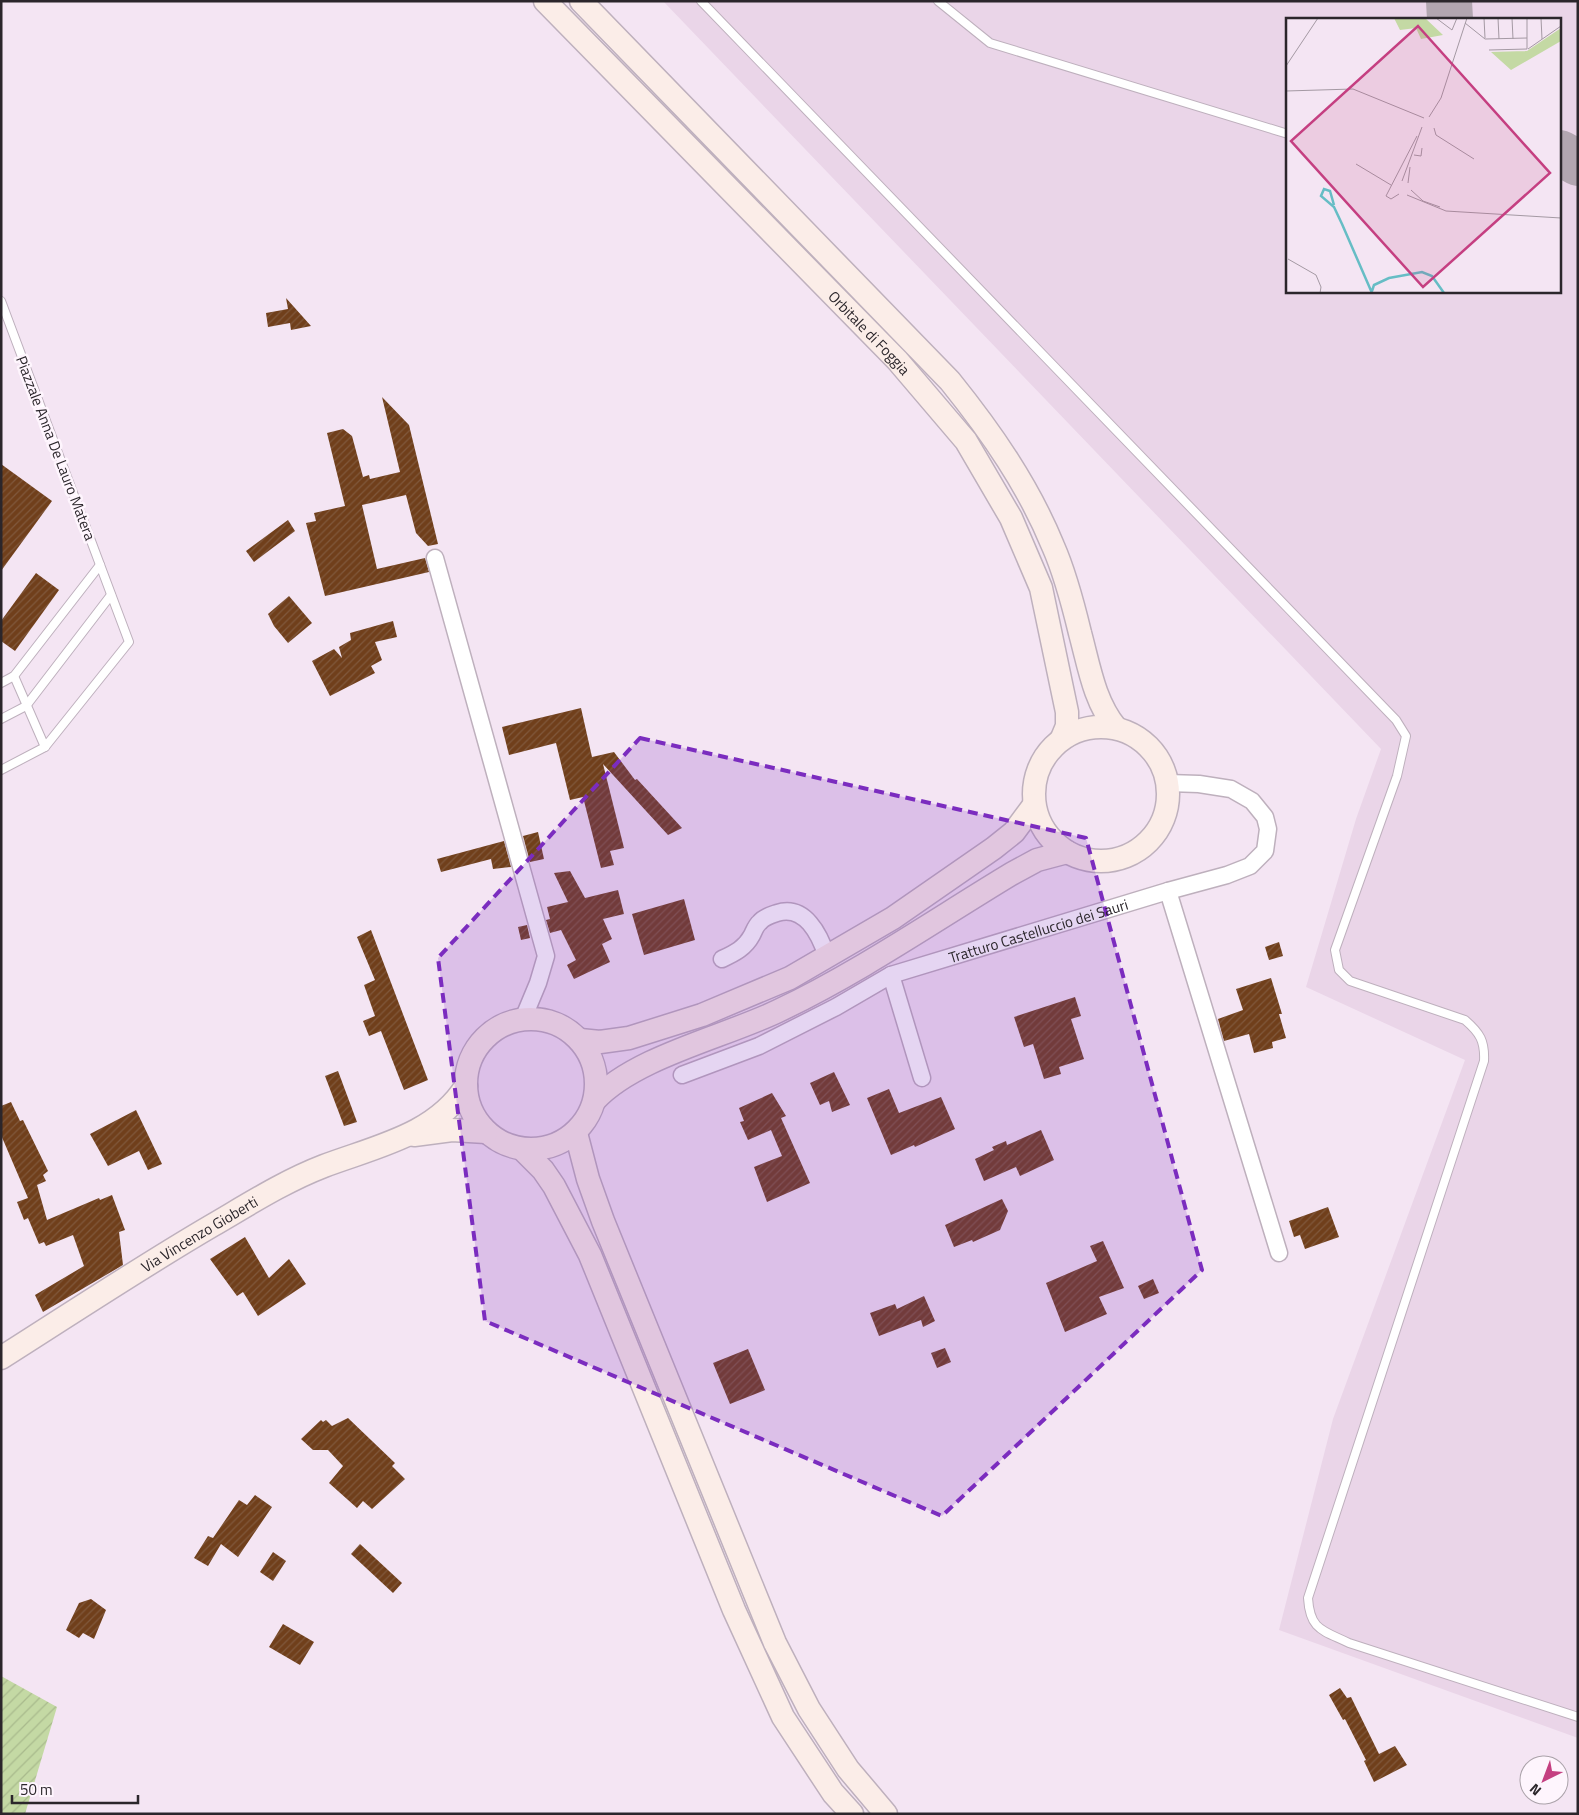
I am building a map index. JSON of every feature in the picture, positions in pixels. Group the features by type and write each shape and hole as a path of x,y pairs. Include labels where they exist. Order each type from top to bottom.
{"main road":[{"name":"Orbitale di Foggia","path":"545,1 897,360 966,441 1011,518 1041,588 1067,712 1067,726 1062,738"},
{"name":"Orbitale di Foggia","path":"581,1 944,374 983,421 1018,474 1053,546 1076,614 1100,705 1116,728"},
{"path":"1088,728 1116,728 1135,736 1150,748 1162,764 1168,784 1165,812 1161,825 1148,843 1130,855 1109,861 1088,860 1067,852 1053,841 1042,826 1034,805 1034,789 1038,770 1048,752 1062,738 1088,728"},
{"path":"580,1040 600,1042 628,1038 702,1015 790,978 893,918 994,848 1014,832 1034,805"},
{"path":"595,1100 610,1084 639,1068 777,1012 848,974 1013,873 1037,860 1067,852"},
{"path":"523,1019 539,1019 554,1022 580,1040 589,1053 595,1068 597,1084 595,1100 588,1117 576,1132 560,1144 541,1149 522,1149 503,1143 486,1132 472,1111 466,1086 471,1058 483,1039 506,1023 523,1019"},
{"name":"Via Vincenzo Gioberti","path":"1,1358 178,1246 282,1184 408,1135 449,1108 466,1086"},
{"name":"Via Vincenzo Gioberti","path":"408,1135 433,1134 452,1130 486,1132"},
{"path":"576,1132 588,1179 603,1222 775,1643 809,1708 848,1769 886,1814"},
{"path":"522,1149 543,1170 554,1186 590,1255 734,1610 782,1717 833,1793 852,1814"}],"street":[{"path":"435,558 546,956 538,983 523,1019"},
{"name":"Tratturo Castelluccio dei Sauri","path":"682,1075 759,1046 836,1007 891,975 1227,875 1250,866 1265,851 1268,829 1265,817 1252,801 1232,789 1199,784 1168,784"},
{"path":"1168,891 1280,1253"},
{"path":"722,959 745,946 759,922 769,915 783,911 800,915 814,926 827,956"},
{"path":"891,975 922,1078"}],"lane":[{"path":"701,1 1389,712 1406,736 1397,776 1335,950 1339,970 1350,981 1465,1020 1479,1032 1485,1046 1484,1061 1308,1598 1309,1615 1320,1629 1348,1643 1578,1717"},
{"path":"938,1 990,43 1286,133"},
{"name":"Piazzale Anna De Lauro Matera","path":"1,301 129,642 44,748 1,770"},
{"path":"1,683 14,676 100,565"},
{"path":"1,719 26,706 111,595"},
{"path":"14,676 44,748"}],"highlighted area":[{"path":"640,738 1086,838 1202,1270 942,1516 485,1321 438,958"}],"shaded area":[{"path":"663,1 1578,1 1578,1738 1279,1630 1333,1419 1465,1060 1306,987 1356,819 1381,749"}],"green space":[{"path":"1,1676 57,1707 25,1814 1,1814"}],"building":[{"path":"286,298 311,326 291,330 290,323 268,327 266,313 288,309"},
{"path":"382,397 409,425 438,544 428,546 416,533 406,495 362,505 377,569 425,558 429,572 325,596 306,523 316,521 314,513 345,506 327,433 343,429 352,436 363,477 369,475 370,479 400,472"},
{"path":"1,464 52,501 1,571"},
{"path":"288,520 295,531 254,562 246,551"},
{"path":"36,573 59,590 15,651 1,641 1,621"},
{"path":"289,596 312,623 288,643 274,626 268,614"},
{"path":"393,621 397,637 375,642 382,660 371,666 375,673 330,696 312,661 334,649 342,658 339,647 351,640 350,633"},
{"path":"581,708 592,757 614,752 635,780 637,779 682,828 668,835 603,764 624,848 610,851 614,865 601,868 583,797 570,800 556,743 509,755 502,727"},
{"path":"538,832 544,859 530,862 523,836"},
{"path":"504,841 511,867 493,869 491,859 441,872 437,859"},
{"path":"570,871 585,898 618,890 624,914 603,919 612,939 602,944 610,962 574,979 567,965 576,960 561,930 550,933 546,920 550,919 547,907 568,902 554,873"},
{"path":"684,899 695,940 644,955 632,914"},
{"path":"527,925 530,938 521,940 518,927"},
{"path":"371,930 428,1080 404,1090 381,1031 369,1036 363,1021 375,1016 364,985 375,980 357,937"},
{"path":"1279,942 1283,956 1269,960 1265,947"},
{"path":"1271,978 1282,1014 1279,1014 1286,1038 1272,1042 1273,1048 1254,1053 1249,1034 1224,1041 1218,1019 1243,1010 1236,989"},
{"path":"1075,997 1081,1016 1071,1019 1084,1059 1059,1067 1061,1074 1044,1079 1033,1044 1024,1047 1014,1017"},
{"path":"338,1071 357,1122 344,1126 325,1076"},
{"path":"834,1072 850,1105 832,1112 829,1101 820,1105 810,1083"},
{"path":"889,1089 899,1113 941,1097 955,1129 915,1147 914,1145 891,1155 867,1098"},
{"path":"772,1093 786,1116 781,1118 810,1183 767,1202 754,1167 782,1156 771,1130 748,1140 740,1122 744,1121 739,1108"},
{"path":"11,1102 20,1121 23,1120 48,1171 43,1175 46,1181 37,1185 47,1220 99,1198 100,1200 112,1195 125,1230 119,1232 123,1265 43,1312 35,1295 84,1266 73,1235 46,1246 44,1242 39,1244 28,1218 24,1220 17,1202 28,1198 1,1135 1,1106"},
{"path":"136,1110 162,1164 148,1170 139,1151 108,1166 90,1134"},
{"path":"1041,1130 1054,1160 1020,1176 1016,1167 984,1181 975,1159 994,1150 992,1147 1006,1141 1007,1145"},
{"path":"1002,1199 1008,1211 1000,1230 973,1242 972,1240 954,1247 945,1225"},
{"path":"1328,1207 1339,1237 1305,1249 1300,1235 1294,1237 1289,1221"},
{"path":"245,1237 269,1278 289,1259 306,1284 258,1316 243,1292 237,1296 210,1259"},
{"path":"1103,1241 1124,1288 1099,1297 1107,1314 1065,1332 1046,1283 1097,1261 1090,1246"},
{"path":"1153,1279 1159,1293 1144,1299 1138,1286"},
{"path":"924,1296 935,1321 923,1327 921,1320 879,1336 870,1313 895,1304 897,1309"},
{"path":"945,1348 951,1362 937,1368 931,1353"},
{"path":"748,1349 765,1390 730,1404 713,1363"},
{"path":"348,1418 395,1463 392,1466 405,1479 372,1509 363,1501 357,1508 329,1483 343,1466 328,1450 313,1450 301,1439 321,1420 323,1422 326,1420 332,1426"},
{"path":"255,1495 272,1507 238,1557 221,1544 208,1566 194,1558 208,1536 213,1538 239,1500 247,1505"},
{"path":"360,1544 402,1583 393,1593 351,1554"},
{"path":"273,1552 286,1561 273,1581 260,1572"},
{"path":"91,1599 106,1610 94,1639 83,1633 79,1638 66,1630 79,1603"},
{"path":"283,1624 314,1642 300,1665 269,1647"},
{"path":"1340,1688 1347,1698 1351,1697 1379,1754 1395,1746 1407,1765 1374,1782 1364,1761 1366,1760 1345,1719 1343,1720 1329,1695"}],"taxiway":[{"path":"1449,1 1450,18"},
{"path":"1562,154 1578,163"}]}
